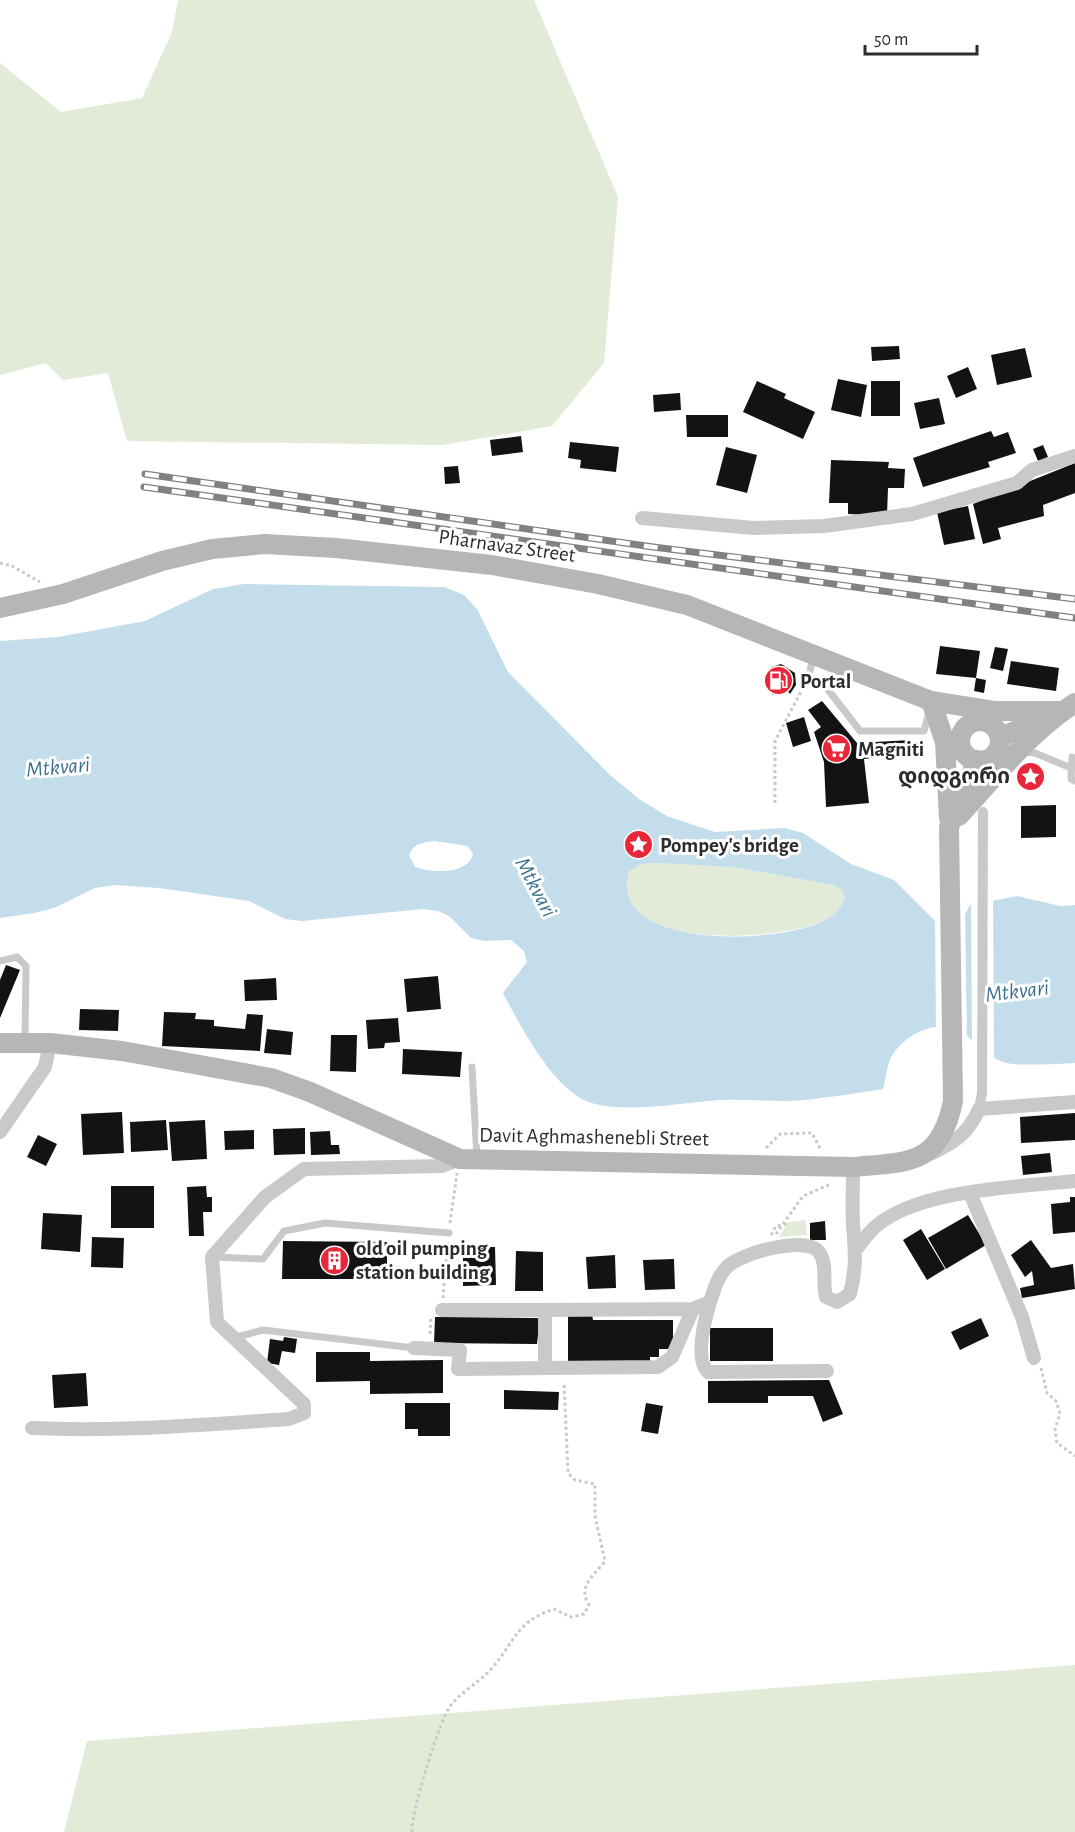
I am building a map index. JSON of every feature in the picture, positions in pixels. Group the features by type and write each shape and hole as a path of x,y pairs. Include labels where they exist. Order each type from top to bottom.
{"main road":[{"name":"Pharnavaz Street","path":"0,608 63,594 162,561 212,549 265,544 336,548 492,565 598,584 687,605 814,653 931,701"},
{"path":"931,701 994,711 1069,707"},
{"path":"931,701 963,733"},
{"path":"917,1159 936,1144 949,1122 953,1094 949,834 945,742 931,701"},
{"path":"999,743 994,727 983,721 971,724 963,733 963,749 977,760 989,759 999,743 1069,707"},
{"path":"949,834 1019,751 1069,707"},
{"path":"949,834 977,760"},
{"name":"Davit Aghmashenebli Street","path":"14,1043 50,1043 133,1052 271,1078 310,1092 465,1163 853,1171 917,1159"}],"street":[{"path":"642,518 754,528 825,526 912,514 1017,483 1032,470 1075,456"},
{"path":"983,812 982,1094 979,1109 1075,1102"},
{"path":"0,1132 45,1067 50,1043"},
{"name":"Davit Aghmashenebli Street","path":"917,1159 956,1142 972,1124 979,1109"},
{"path":"32,1428 85,1431 164,1427 289,1419 304,1413 304,1404 217,1322 212,1257 265,1197 304,1169 442,1166 465,1163"},
{"path":"827,1371 708,1372 702,1363 703,1326 716,1282 729,1265 765,1251 792,1244 807,1245 819,1252 824,1264 822,1285 826,1297 837,1302 850,1294 855,1274 857,1248 853,1225 853,1171"},
{"path":"857,1248 875,1227 897,1213 946,1196 1075,1181"},
{"path":"970,1193 1022,1317 1033,1353"},
{"path":"442,1310 693,1309 710,1302"},
{"path":"414,1348 460,1350 458,1369 658,1366 672,1357 693,1309"},
{"path":"545,1310 545,1368"}],"lane":[{"path":"814,653 809,677 826,687 860,731 924,731 931,701"},
{"path":"999,743 1019,751 1035,753 1071,768"},
{"path":"1072,757 1071,779 1075,781"},
{"path":"0,961 17,957 26,966 14,1043"},
{"path":"465,1163 472,1067"},
{"path":"212,1257 263,1259 284,1231 325,1223 449,1233"},
{"path":"233,1338 262,1330 414,1348"}],"path":[{"path":"0,564 12,566 63,594"},
{"path":"775,803 774,741 809,677"},
{"path":"760,1154 780,1134 812,1133 822,1152"},
{"path":"429,1349 431,1314 442,1310 449,1233 465,1163"},
{"path":"765,1251 803,1196 853,1171"},
{"path":"776,1226 785,1225"},
{"path":"1033,1353 1037,1349 1047,1393 1056,1401 1060,1414 1055,1429 1057,1443 1075,1456"},
{"path":"412,1832 412,1815 431,1750 451,1705 493,1667 513,1635 530,1620 554,1610 571,1617 584,1614 589,1605 585,1598 585,1583 605,1561 595,1516 595,1484 575,1480 568,1473 562,1376 545,1368"}],"green space":[{"path":"178,0 534,0 618,197 604,363 552,426 443,445 127,441 108,373 63,380 46,363 0,375 0,63 61,112 142,98 172,32"},
{"path":"641,864 732,867 834,885 842,890 845,897 839,909 829,918 799,928 735,936 700,934 668,928 643,916 629,897 629,870"},
{"path":"806,1220 807,1235 779,1237 788,1222"},
{"path":"1075,1665 1075,1832 64,1832 87,1741"}],"water":[{"name":"Mtkvari","path":"244,584 444,587 464,595 477,609 508,672 610,775 639,799 667,816 715,832 785,828 803,833 851,864 894,880 935,921 962,920 970,905 1017,896 1060,906 1075,905 1075,1063 1030,1065 1006,1063 993,1057 961,1032 952,1028 933,1027 915,1034 899,1046 891,1057 883,1089 784,1101 728,1100 646,1107 607,1106 590,1103 577,1096 555,1076 535,1049 503,993 527,962 524,951 511,940 484,941 471,938 449,916 438,911 423,909 302,921 285,919 249,901 159,888 115,885 95,888 54,908 0,918 0,641 58,637 145,621 213,589","holes":["434,841 468,846 473,854 470,861 464,866 448,871 415,867 409,855 413,848 419,844","641,864 732,867 834,885 842,890 845,897 840,908 832,915 804,928 773,934 703,935 670,928 644,916 629,897 629,871"]}],"pier":[{"path":"993,898 994,1060 972,1046 971,902"},
{"path":"965,908 967,1042 960,1035 936,1029 935,917 960,917"}],"building":[{"path":"899,346 900,359 872,361 871,347"},
{"path":"1025,348 1032,377 997,385 991,355"},
{"path":"968,367 977,389 956,398 947,376"},
{"path":"838,379 867,385 861,417 831,410"},
{"path":"757,381 786,394 784,398 815,412 803,439 743,412"},
{"path":"871,381 900,381 900,416 871,416"},
{"path":"680,393 681,410 654,412 653,395"},
{"path":"939,398 945,424 920,429 914,403"},
{"path":"686,415 728,415 728,437 687,437"},
{"path":"991,431 994,437 1008,432 1016,453 988,462 990,467 923,487 913,458"},
{"path":"521,436 523,452 492,456 490,440"},
{"path":"570,442 619,447 616,472 580,468 581,460 568,458"},
{"path":"1043,445 1048,457 1038,461 1033,449"},
{"path":"726,447 757,455 747,493 716,485"},
{"path":"831,460 889,462 888,468 905,469 904,488 888,488 887,516 848,514 848,503 829,503"},
{"path":"1075,463 1075,493 1043,505 1044,516 998,528 1001,539 983,544 973,504"},
{"path":"458,466 460,483 445,484 444,467"},
{"path":"968,506 975,539 944,545 937,512"},
{"path":"940,646 980,651 976,678 936,674"},
{"path":"995,647 1008,649 1003,671 990,668"},
{"path":"1011,661 1059,668 1056,691 1007,684"},
{"path":"781,664 795,673 796,685 790,694 784,686 773,695 764,682 776,674 771,667"},
{"path":"976,678 986,680 984,693 974,691"},
{"path":"822,701 857,743 911,740 912,754 864,759 869,803 826,807 824,762 814,732 821,727 808,710"},
{"path":"804,717 811,741 793,747 786,723"},
{"path":"1056,805 1056,837 1021,838 1021,806"},
{"path":"6,965 20,970 0,1018 0,980"},
{"path":"438,976 441,1009 407,1012 404,979"},
{"path":"276,978 277,1000 245,1001 244,980"},
{"path":"80,1009 119,1010 118,1031 79,1030"},
{"path":"164,1012 196,1013 195,1019 214,1020 214,1026 245,1029 247,1014 263,1015 260,1051 162,1046"},
{"path":"398,1018 400,1042 385,1043 384,1048 368,1049 366,1020"},
{"path":"267,1029 293,1032 291,1055 264,1053"},
{"path":"331,1035 357,1035 356,1072 330,1071"},
{"path":"403,1049 462,1052 460,1077 402,1074"},
{"path":"122,1112 124,1153 83,1155 81,1114"},
{"path":"1075,1113 1075,1140 1021,1143 1020,1117"},
{"path":"166,1120 168,1150 131,1152 130,1122"},
{"path":"205,1120 207,1159 172,1161 169,1122"},
{"path":"305,1128 305,1154 274,1155 273,1129"},
{"path":"254,1130 254,1149 225,1150 224,1131"},
{"path":"330,1131 331,1145 339,1145 340,1154 311,1155 310,1132"},
{"path":"38,1135 57,1144 46,1166 27,1157"},
{"path":"1050,1153 1052,1172 1023,1175 1021,1156"},
{"path":"111,1186 154,1186 154,1228 111,1228"},
{"path":"206,1186 207,1197 212,1197 212,1212 203,1212 204,1236 189,1236 187,1187"},
{"path":"1070,1197 1075,1197 1075,1232 1053,1234 1051,1204 1070,1202"},
{"path":"43,1213 82,1215 80,1252 41,1249"},
{"path":"968,1215 986,1245 946,1269 928,1238"},
{"path":"825,1221 826,1240 810,1240 810,1223"},
{"path":"921,1229 945,1269 927,1280 903,1240"},
{"path":"92,1237 124,1238 123,1268 91,1267"},
{"path":"1031,1240 1051,1268 1073,1264 1075,1289 1022,1298 1020,1288 1034,1285 1032,1271 1025,1277 1011,1255"},
{"name":"old oil pumping station building","path":"283,1241 387,1242 387,1279 282,1279"},
{"path":"463,1247 495,1247 496,1285 463,1286"},
{"path":"516,1251 543,1252 543,1291 515,1291"},
{"path":"615,1255 616,1288 588,1289 586,1257"},
{"path":"674,1259 675,1289 645,1290 643,1260"},
{"path":"568,1314 592,1314 593,1320 673,1320 673,1349 659,1349 659,1357 650,1357 650,1362 568,1363"},
{"path":"435,1317 540,1318 537,1344 434,1343"},
{"path":"981,1318 989,1336 960,1350 951,1332"},
{"path":"710,1328 773,1328 773,1361 710,1361"},
{"path":"284,1337 297,1339 295,1353 282,1351 279,1365 267,1363 270,1339 283,1341"},
{"path":"316,1352 370,1352 370,1361 443,1360 443,1393 370,1394 370,1381 316,1382"},
{"path":"86,1373 88,1406 54,1408 52,1375"},
{"path":"829,1380 843,1414 823,1422 813,1396 768,1396 768,1403 708,1403 708,1381"},
{"path":"504,1390 559,1392 558,1410 504,1409"},
{"path":"405,1403 450,1403 450,1436 418,1436 418,1429 405,1429"},
{"path":"646,1403 663,1406 658,1434 641,1431"}],"railway":[{"path":"145,474 653,547 1075,599"},
{"path":"144,487 1075,618"}],"place":[{"name":"Portal","path":"779,681"},
{"name":"Magniti","path":"837,749"},
{"name":"დიდგორი","path":"1031,776"},
{"name":"Pompey's bridge","path":"639,845"},
{"name":"old oil pumping station building","path":"335,1260"}]}
